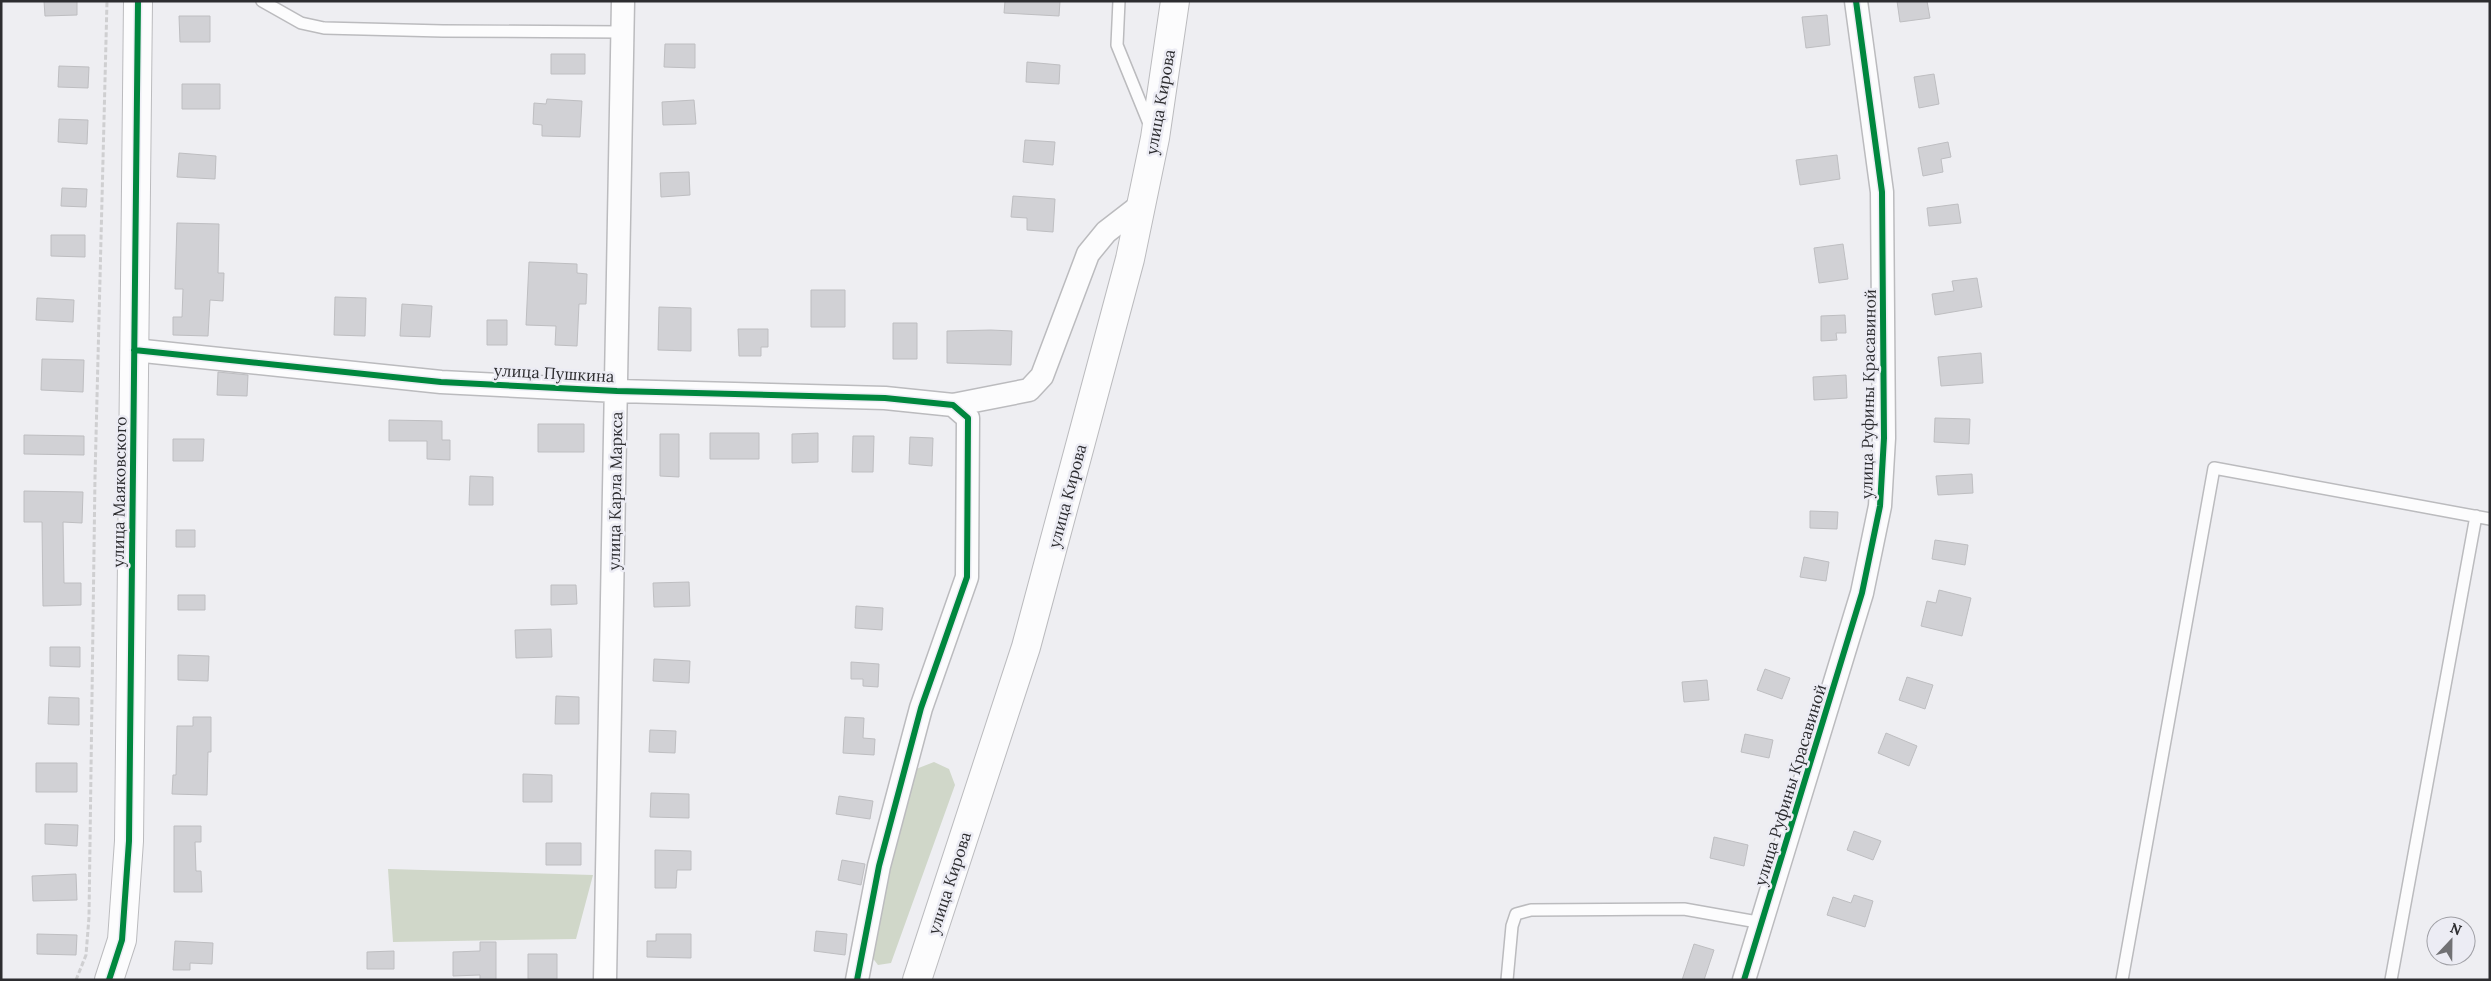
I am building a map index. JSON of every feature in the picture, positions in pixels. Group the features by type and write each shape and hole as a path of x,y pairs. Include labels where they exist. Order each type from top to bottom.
{"main road":[{"name":"улица Маяковского","path":"109,980 122,940 129,841 138,1"},
{"name":"улица Кирова","path":"917,980 1026,647 1130,259 1155,138 1175,1"}],"street":[{"name":"улица Карла Маркса","path":"606,980 623,1"},
{"name":"улица Руфины Красавиной","path":"1744,980 1862,593 1880,506 1884,438 1882,192 1856,1"},
{"name":"улица Пушкина","path":"134,350 441,382 616,390 885,398 961,411 1029,390 1042,376 1088,254 1106,232 1141,205"},
{"path":"857,980 879,866 921,708 967,577 961,411"}],"lane":[{"path":"262,1 301,23 324,28 443,32 622,32"},
{"path":"1119,1 1117,45 1155,138"},
{"path":"2122,980 2214,468 2490,519"},
{"path":"2391,980 2476,516"},
{"path":"1507,980 1512,926 1516,914 1532,910 1684,908 1762,923"}],"path":[{"path":"76,980 86,955 89,917 95,477 107,1"}],"shaded area":[{"path":"934,762 949,769 955,785 891,963 878,965 871,956 887,870 916,769"},
{"path":"388,869 593,875 576,939 393,942"}],"building":[{"path":"44,1 77,1 77,15 45,16"},
{"path":"1005,1 1060,1 1059,16 1004,13"},
{"path":"1897,1 1927,1 1930,18 1900,22"},
{"path":"1827,15 1830,45 1806,48 1802,17"},
{"path":"179,16 210,16 210,42 180,42"},
{"path":"665,44 695,44 695,68 664,67"},
{"path":"551,54 585,54 585,74 551,74"},
{"path":"1027,62 1060,65 1059,84 1026,82"},
{"path":"59,66 89,67 88,88 58,87"},
{"path":"1934,74 1939,104 1919,108 1914,77"},
{"path":"182,84 220,84 220,109 182,109"},
{"path":"547,99 582,101 580,137 542,136 542,125 533,124 534,103 546,104"},
{"path":"694,100 696,124 663,125 662,102"},
{"path":"59,119 88,120 87,144 58,142"},
{"path":"1025,140 1055,142 1053,165 1023,162"},
{"path":"1948,142 1951,157 1941,159 1943,172 1923,176 1918,148"},
{"path":"179,153 216,156 215,179 177,177"},
{"path":"1837,155 1840,179 1800,185 1796,160"},
{"path":"689,172 690,195 661,197 660,173"},
{"path":"62,188 87,189 86,207 61,206"},
{"path":"1013,196 1055,199 1053,232 1027,230 1027,218 1011,217"},
{"path":"1958,204 1961,223 1929,226 1927,208"},
{"path":"177,223 219,224 218,273 224,273 223,301 210,300 208,336 173,335 173,317 182,317 183,289 175,289"},
{"path":"51,235 85,235 85,257 51,256"},
{"path":"1843,244 1848,279 1819,283 1814,248"},
{"path":"529,262 577,264 577,273 587,274 586,304 579,304 577,346 555,345 556,326 526,325"},
{"path":"1977,278 1982,307 1935,315 1932,294 1954,291 1952,281"},
{"path":"811,290 845,290 845,327 811,327"},
{"path":"335,297 366,298 365,336 334,335"},
{"path":"37,298 74,300 73,322 36,320"},
{"path":"402,304 432,306 430,337 400,336"},
{"path":"659,307 691,308 691,351 658,350"},
{"path":"1845,315 1846,333 1836,333 1837,340 1821,341 1821,316"},
{"path":"487,320 507,320 507,345 487,345"},
{"path":"893,323 917,323 917,359 893,359"},
{"path":"738,329 768,329 768,347 761,347 761,356 739,356"},
{"path":"947,331 1012,331 1011,365 947,363"},
{"path":"1981,353 1983,383 1941,386 1938,357"},
{"path":"42,359 84,360 83,392 41,390"},
{"path":"218,372 248,375 247,396 217,395"},
{"path":"1846,375 1847,398 1814,400 1813,377"},
{"path":"1935,418 1970,419 1969,444 1934,442"},
{"path":"389,420 442,421 442,440 450,440 450,460 427,459 427,441 389,441"},
{"path":"538,424 584,424 584,452 538,452"},
{"path":"710,433 759,433 759,459 710,459"},
{"path":"818,433 818,462 792,463 792,434"},
{"path":"660,434 679,434 679,477 660,476"},
{"path":"24,435 84,436 84,455 24,454"},
{"path":"853,436 874,436 873,472 852,472"},
{"path":"910,437 933,438 932,466 909,464"},
{"path":"173,439 204,439 203,461 173,461"},
{"path":"1972,474 1973,493 1938,495 1936,476"},
{"path":"470,476 493,477 493,505 469,505"},
{"path":"24,491 83,492 82,523 63,522 64,583 81,583 81,605 43,606 42,522 24,522"},
{"path":"1810,511 1838,512 1837,529 1810,528"},
{"path":"176,530 195,530 195,547 176,547"},
{"path":"1935,540 1968,545 1965,565 1932,559"},
{"path":"1804,557 1829,562 1826,581 1800,577"},
{"path":"689,582 690,606 654,607 653,583"},
{"path":"551,585 576,585 577,604 551,605"},
{"path":"1939,590 1971,598 1962,636 1921,626 1927,601 1936,603"},
{"path":"178,595 205,595 205,610 178,610"},
{"path":"856,606 883,608 882,630 855,628"},
{"path":"551,629 552,657 516,658 515,630"},
{"path":"50,647 80,647 80,667 50,666"},
{"path":"178,655 209,656 208,681 178,680"},
{"path":"654,659 690,661 689,683 653,681"},
{"path":"851,662 879,664 878,687 863,686 863,679 851,679"},
{"path":"1765,669 1790,678 1782,699 1757,690"},
{"path":"1907,677 1933,685 1925,709 1899,700"},
{"path":"1707,680 1709,700 1684,702 1682,682"},
{"path":"556,696 579,697 579,724 555,724"},
{"path":"49,697 79,698 79,725 48,724"},
{"path":"193,717 211,717 211,752 208,752 207,795 172,794 173,775 176,775 177,726 193,726"},
{"path":"845,717 864,718 863,738 875,739 874,755 843,753"},
{"path":"650,730 676,731 675,753 649,752"},
{"path":"1886,733 1917,746 1909,766 1878,753"},
{"path":"1745,734 1773,740 1769,758 1741,752"},
{"path":"36,763 77,763 77,792 36,792"},
{"path":"523,774 552,775 552,802 523,802"},
{"path":"651,793 689,794 689,818 650,817"},
{"path":"839,796 873,801 870,819 836,814"},
{"path":"45,824 78,825 77,846 45,844"},
{"path":"174,826 201,826 201,842 195,842 196,871 201,871 202,892 174,892"},
{"path":"1854,831 1881,841 1873,860 1847,850"},
{"path":"1714,837 1748,845 1744,866 1710,858"},
{"path":"546,843 581,843 581,865 546,865"},
{"path":"655,850 691,851 691,870 677,870 676,888 655,888"},
{"path":"842,860 865,864 861,885 838,880"},
{"path":"76,874 77,900 33,901 32,876"},
{"path":"1854,895 1873,901 1865,927 1827,915 1833,897 1851,903"},
{"path":"816,931 847,934 845,955 814,951"},
{"path":"37,934 77,935 76,955 37,954"},
{"path":"656,934 691,934 691,958 647,957 647,941 656,941"},
{"path":"175,941 213,943 212,964 190,963 190,970 173,970"},
{"path":"480,942 496,942 496,980 480,980 480,975 453,976 453,952 480,951"},
{"path":"1694,944 1714,950 1704,980 1682,980"},
{"path":"394,951 394,969 367,969 367,952"},
{"path":"528,954 557,954 557,979 528,979"}],"cycle path":[{"path":"109,980 122,940 129,841 138,1"},
{"path":"1744,980 1862,593 1880,506 1884,438 1882,192 1856,1"},
{"path":"134,350 441,382 617,391 885,398 953,405 968,418 967,577 921,708 879,866 857,980"}]}
